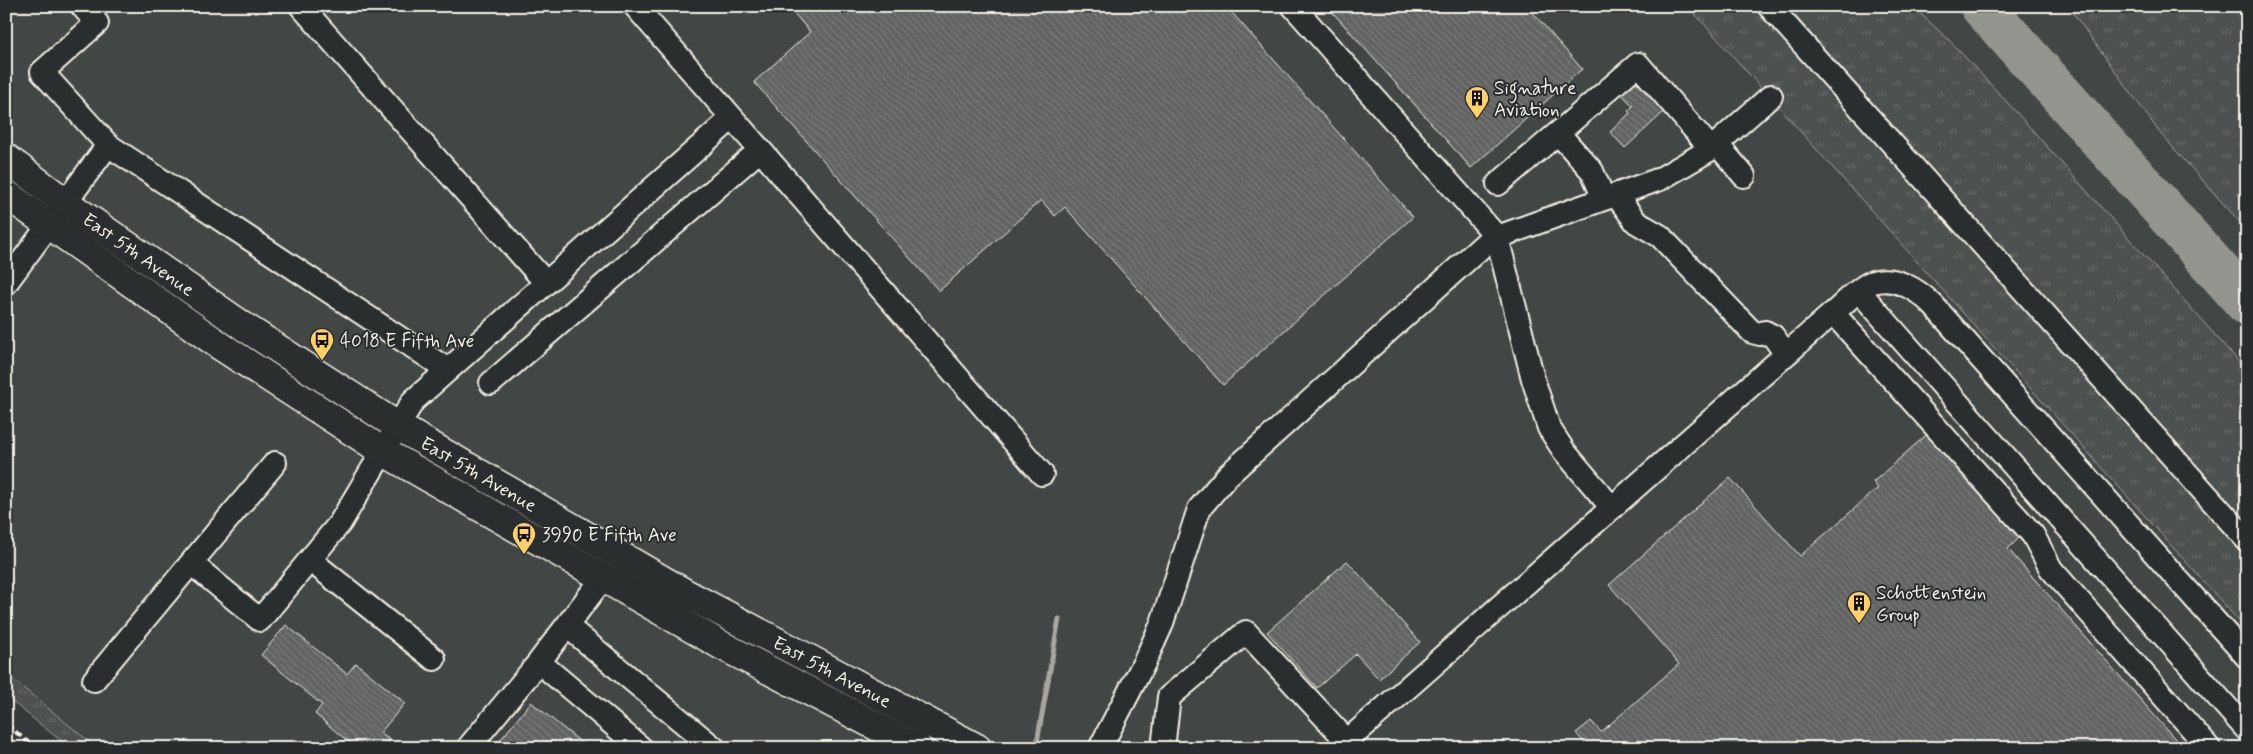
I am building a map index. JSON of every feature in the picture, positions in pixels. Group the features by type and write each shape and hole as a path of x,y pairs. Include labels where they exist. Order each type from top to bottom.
{"main road":[{"name":"East 5th Avenue","path":"6,158 66,203 243,326 399,427 685,593 978,748"},
{"name":"East 5th Avenue","path":"6,194 222,347 384,452 721,645 918,748"}],"street":[{"path":"82,6 97,23 42,72 108,145 448,370"},
{"path":"301,6 546,283"},
{"path":"634,6 1042,474"},
{"path":"1293,6 1497,236 1533,379 1549,428 1564,451 1612,508"},
{"path":"1769,6 2247,540"},
{"path":"1498,184 1638,64 1744,176"},
{"path":"1100,748 1161,626 1199,509 1227,476 1489,240 1660,179 1714,146 1770,96"},
{"path":"191,563 260,620 340,523 413,401 732,118"},
{"path":"1558,133 1592,171 1610,197 1636,222 1660,236 1752,332 1760,334 1765,332 1773,336 1786,354"},
{"path":"6,283 50,226 108,145"},
{"path":"491,383 760,150"},
{"path":"1163,748 1169,697 1246,632 1343,744 1859,291 1870,284 1893,282 1906,285 1926,298 2247,657"},
{"path":"1859,291 2247,730"},
{"path":"1833,313 2033,535 2051,569 2209,748"},
{"path":"94,680 275,463"},
{"path":"310,560 434,659"},
{"path":"468,748 539,662 603,578"},
{"path":"567,626 714,748"},
{"path":"539,662 642,748"}],"shaded area":[{"path":"6,6 1688,6 2247,630 2247,748 97,748 6,674"},
{"path":"1734,6 2247,6 2247,579"}],"green space":[{"path":"1688,6 1912,6 1950,41 2018,114 2247,371 2247,630"},
{"path":"2068,6 2247,6 2247,230 2160,133"},
{"path":"6,674 97,748 70,748 6,697"}],"building":[{"path":"788,6 1226,6 1413,217 1223,385 1065,207 1055,216 1041,200 939,291 754,82 810,32"},
{"name":"Signature Aviation","path":"1327,6 1527,6 1582,69 1471,168"},
{"path":"1635,74 1667,109 1625,148 1610,132 1630,113 1628,111 1633,106 1618,90"},
{"name":"Schottenstein Group","path":"1932,430 2024,533 2008,549 2183,748 1589,748 1576,733 1591,721 1601,732 1679,664 1609,585 1730,478 1800,556 1878,488 1873,482"},
{"path":"1347,561 1420,642 1379,679 1356,654 1317,688 1267,632"},
{"path":"286,625 347,674 356,663 405,703 380,733 390,740 384,748 356,748 315,714 322,705 261,655"},
{"path":"531,702 588,748 494,748"}],"waterway":[{"path":"1036,748 1059,619"}],"taxiway":[{"path":"1982,6 2247,303"}],"railway":[{"path":"6,724 35,748"}],"place":[{"name":"Signature Aviation","path":"1477,119"},
{"name":"4018 E Fifth Ave","path":"322,361"},
{"name":"3990 E Fifth Ave","path":"524,555"},
{"name":"Schottenstein Group","path":"1859,624"}]}
